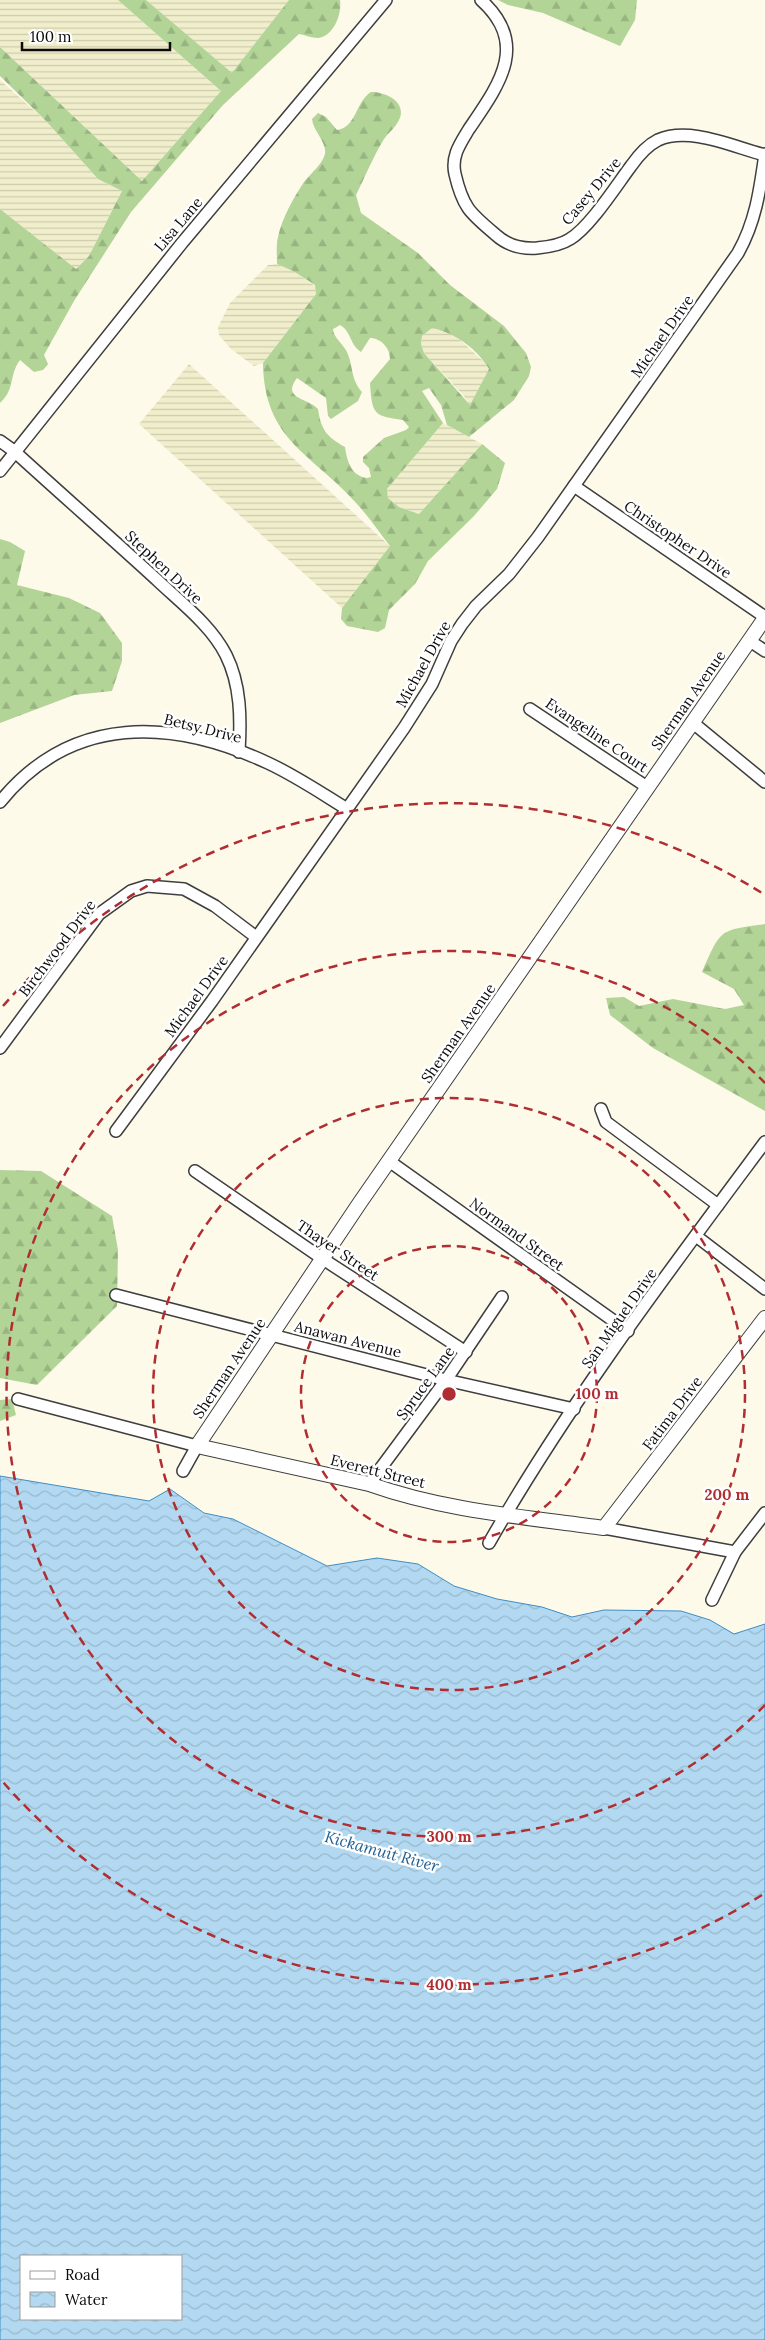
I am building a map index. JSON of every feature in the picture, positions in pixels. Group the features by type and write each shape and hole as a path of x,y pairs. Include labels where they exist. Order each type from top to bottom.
{"street":[{"name":"Lisa Lane","path":"0,471 14,451 176,250 386,0"},
{"name":"Casey Drive","path":"481,0 499,18 507,37 507,60 502,76 458,146 453,165 460,195 470,213 502,241 525,249 549,247 570,239 583,229 642,152 658,140 679,135 696,136 765,155"},
{"name":"Michael Drive","path":"116,1131 404,728 432,684 451,641 462,624 476,606 509,574 538,538 738,253 750,231 757,209 765,155"},
{"name":"Stephen Drive","path":"0,442 14,451 185,606 213,635 226,655 236,685 241,716 239,752"},
{"name":"Christopher Drive","path":"574,486 765,617"},
{"name":"Sherman Avenue","path":"183,1471 197,1446 270,1335 389,1160 765,617"},
{"path":"750,641 765,651"},
{"name":"Evangeline Court","path":"530,709 647,787"},
{"path":"692,722 765,782"},
{"name":"Betsy Drive","path":"0,802 21,779 42,763 76,744 102,735 132,731 163,732 196,739 239,752 295,777 347,809"},
{"name":"Birchwood Drive","path":"0,1048 99,914 131,890 147,886 184,889 215,906 256,937"},
{"path":"601,1109 606,1122 718,1204"},
{"name":"San Miguel Drive","path":"489,1543 574,1409 718,1204 765,1142"},
{"name":"Normand Street","path":"389,1160 628,1331"},
{"name":"Thayer Street","path":"195,1171 323,1259 466,1352"},
{"path":"696,1236 765,1289"},
{"name":"Anawan Avenue","path":"116,1295 446,1380 574,1409"},
{"name":"Spruce Lane","path":"369,1484 466,1352 502,1297"},
{"name":"Fatima Drive","path":"604,1528 765,1318"},
{"name":"Everett Street","path":"18,1399 197,1446 369,1484 393,1492 480,1513 604,1528 735,1552"},
{"path":"712,1600 735,1552 765,1513"}],"shaded area":[{"path":"0,0 118,0 221,91 142,181 0,47"},
{"path":"146,0 289,0 232,74"},
{"path":"0,80 47,122 98,179 122,191 89,256 76,269 0,209"},
{"path":"277,264 293,271 315,286 316,294 263,363 254,366 231,349 219,335 218,327 230,303 268,265"},
{"path":"432,328 445,331 457,337 489,369 470,406 464,396 424,353 421,344 422,336"},
{"path":"189,364 390,546 342,608 139,424"},
{"path":"443,423 482,444 419,514 399,507 388,498 387,489"}],"green space":[{"path":"118,0 146,0 232,73 289,0 340,0 340,12 336,24 328,33 318,38 299,34 223,105 131,212 74,301 44,355 48,364 43,370 34,372 20,360 16,366 8,392 0,403 0,209 76,269 89,256 122,191 98,179 47,122 0,76 0,47 142,181 221,91"},
{"path":"498,0 637,0 635,20 620,46 543,13 508,5"},
{"path":"371,92 385,94 396,101 401,111 400,118 395,127 385,137 356,195 361,213 418,253 450,285 504,326 526,353 531,367 529,376 514,400 469,437 447,425 441,405 429,388 422,391 443,423 387,489 388,498 399,507 419,514 482,444 505,463 497,489 474,516 428,561 415,584 389,610 385,628 378,632 347,626 341,619 342,608 390,546 357,504 294,444 281,428 272,411 265,389 263,363 316,294 315,285 293,271 277,264 277,240 285,215 300,188 319,165 325,154 324,145 312,119 318,113 326,117 337,130 344,128 366,96","holes":["340,325 361,352 370,338 378,340 387,348 390,359 370,383 372,402 376,412 380,415 403,420 409,427 406,430 384,438 363,457 363,462 369,468 371,477 367,478 354,471 347,457 345,447 329,436 323,428 318,409 298,397 292,390 297,378 326,398 328,416 331,419 358,401 362,392 354,377 347,352 333,332 333,329","432,328 441,330 465,343 489,369 470,405 424,353 421,344 422,336"]},
{"path":"0,539 10,542 25,551 17,585 69,598 100,613 122,643 122,661 112,691 74,695 0,723"},
{"path":"765,924 765,1111 653,1048 610,1015 606,998 624,997 639,1006 673,999 725,1009 744,1005 734,989 702,972 713,947 723,934 738,928"},
{"path":"0,1170 41,1171 112,1216 118,1250 117,1306 37,1385 0,1378"},
{"path":"12,1399 16,1415 0,1421 0,1400"}],"water":[{"name":"Kickamuit River","path":"0,1476 149,1501 170,1489 204,1513 233,1519 327,1566 377,1558 418,1564 454,1586 497,1599 542,1607 572,1617 604,1610 681,1611 710,1620 734,1634 765,1624 765,2340 0,2340"}]}
